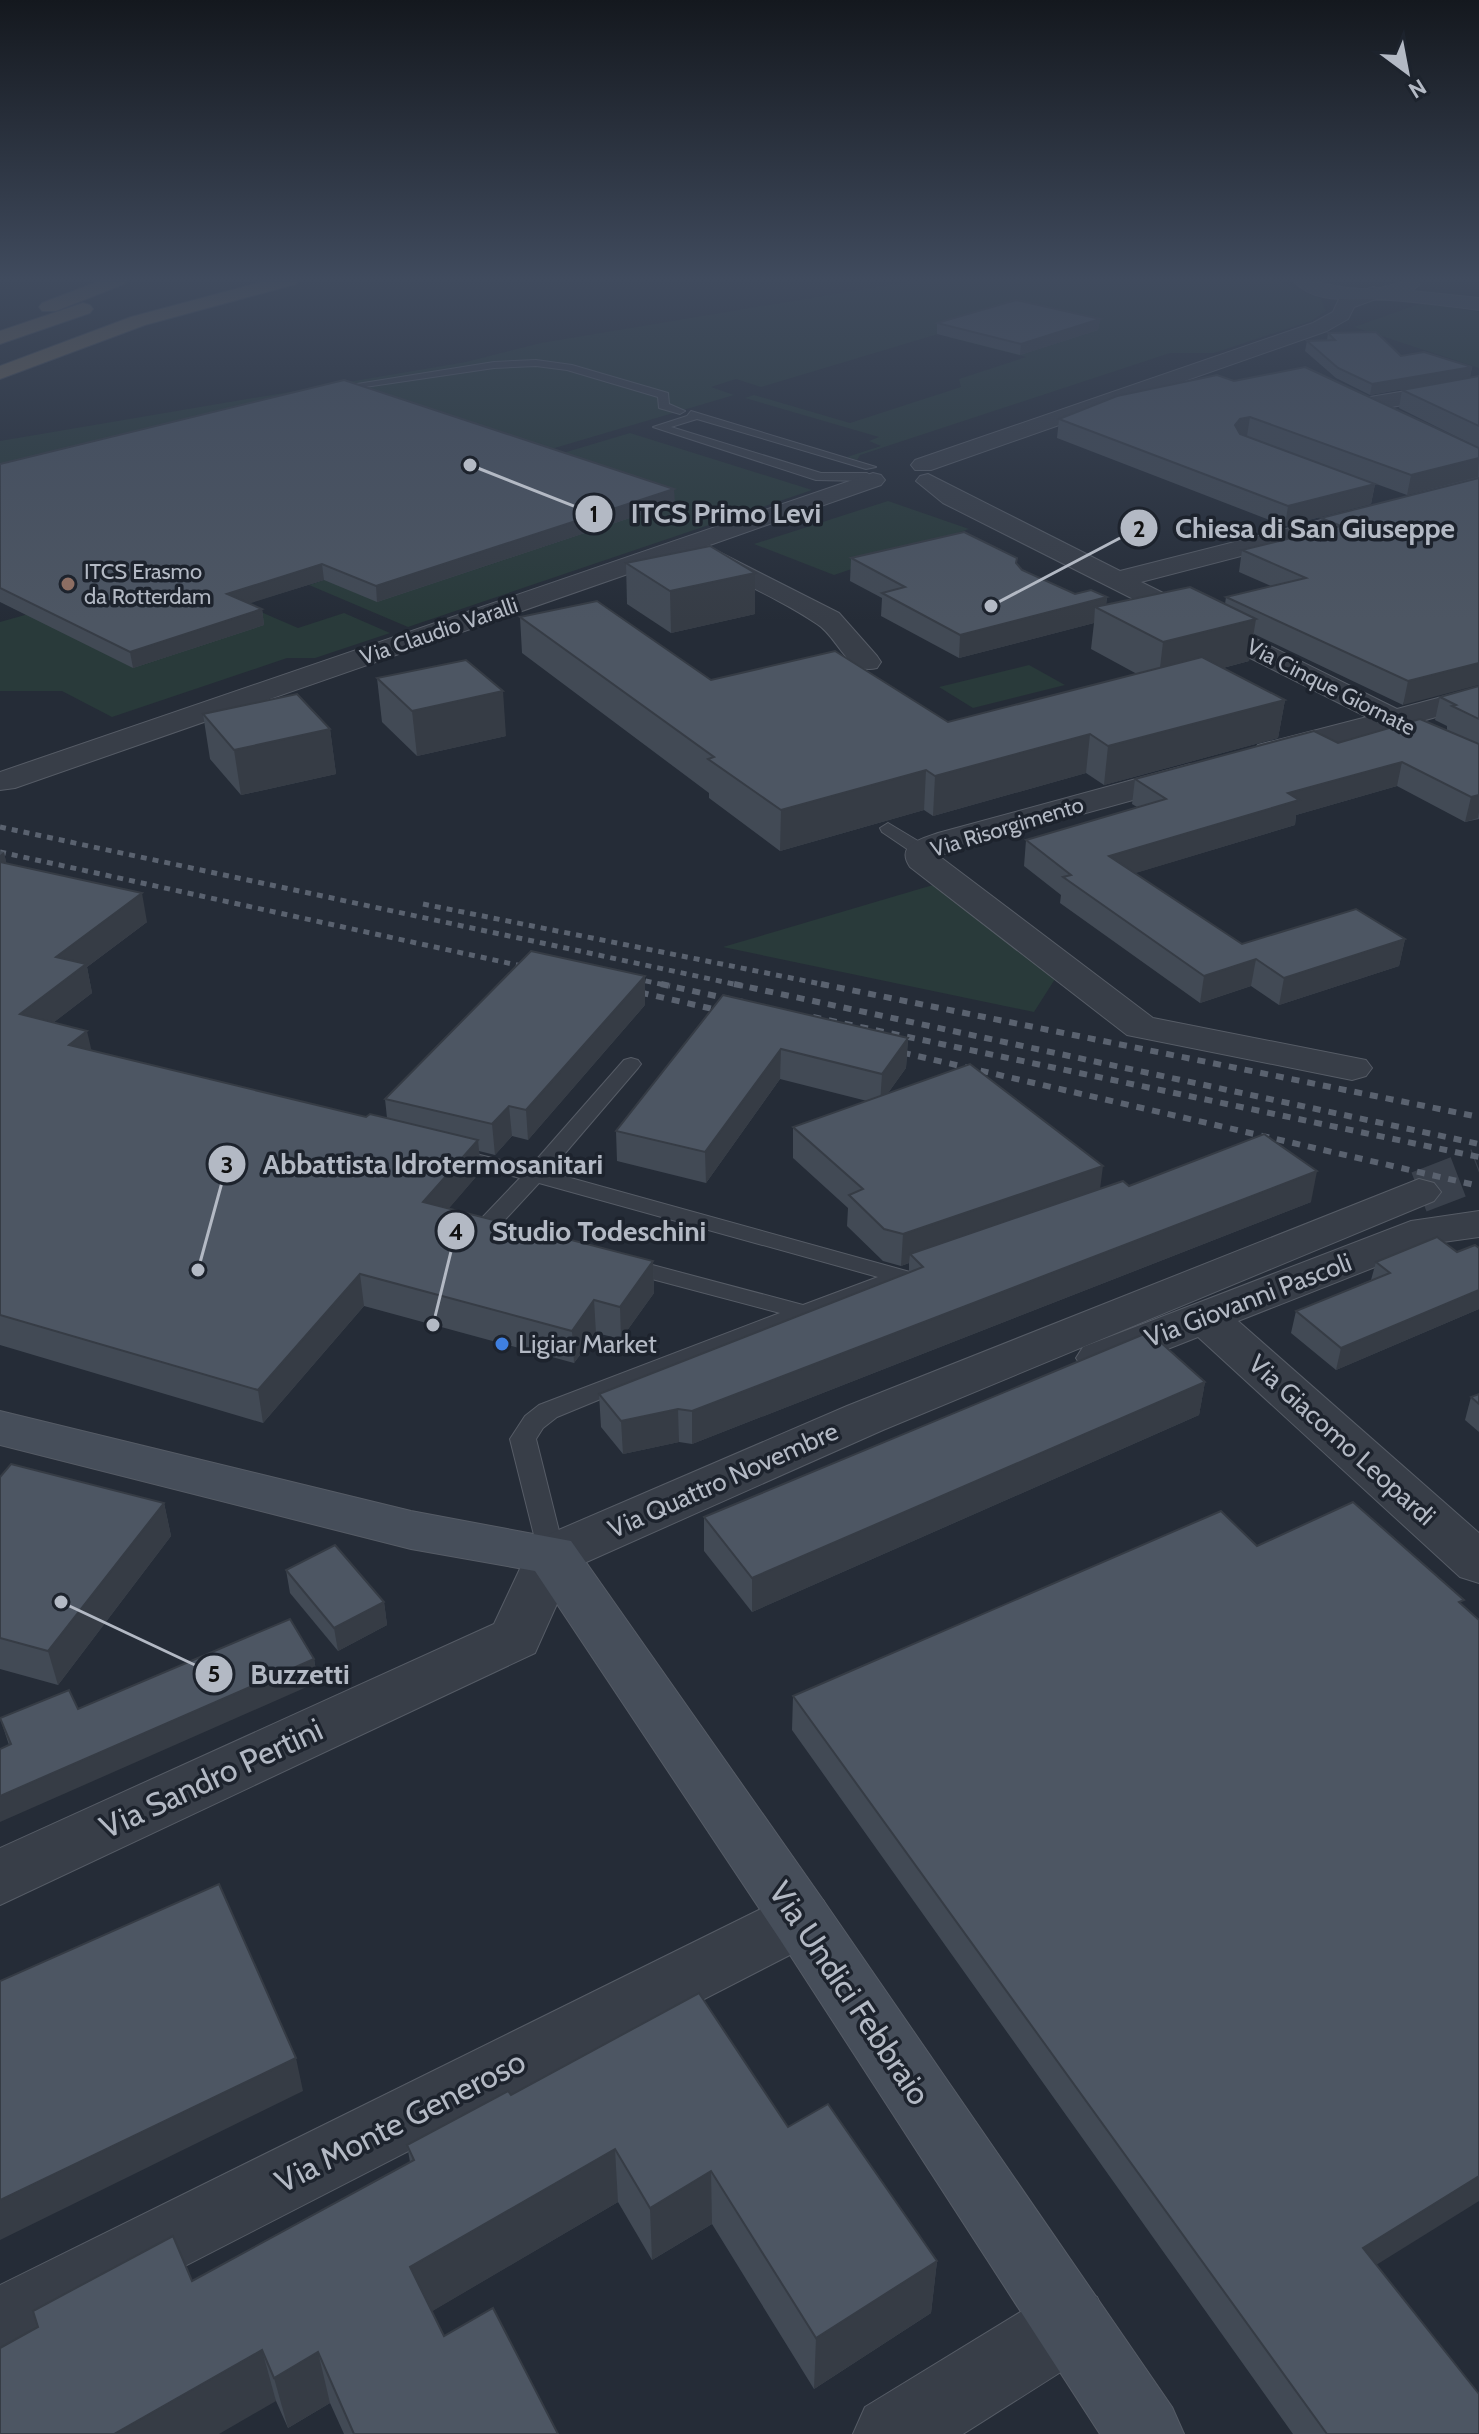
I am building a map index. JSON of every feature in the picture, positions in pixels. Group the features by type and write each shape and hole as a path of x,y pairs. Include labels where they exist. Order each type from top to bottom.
{"street":[{"name":"Via Claudio Varalli","path":"4,781 1128,394"},
{"path":"1397,418 1363,401 1417,394"},
{"name":"Via Cinque Giornate","path":"896,474 952,498 1111,589 1479,761"},
{"path":"1111,589 1479,487"},
{"path":"1362,490 1406,506"},
{"path":"682,546 721,561 829,619 867,662"},
{"path":"1059,576 1074,573 1119,594 1111,589"},
{"name":"Via Risorgimento","path":"1352,1068 1141,1027 929,867 922,860 922,851 950,840 1479,696"},
{"name":"Via Quattro Novembre","path":"552,1555 708,1485 1419,1192"},
{"name":"Via Giovanni Pascoli","path":"708,1485 735,1499 752,1497 1427,1231 1479,1224"},
{"name":"Via Giacomo Leopardi","path":"1204,1317 1479,1563"},
{"path":"0,1428 411,1530 552,1555"},
{"name":"Via Sandro Pertini","path":"0,1879 39,1856 515,1638 552,1555"},
{"name":"Via Undici Febbraio","path":"552,1555 801,1919 1145,2434"},
{"name":"Via Monte Generoso","path":"0,2324 801,1919"},
{"path":"892,2434 1071,2323"}],"lane":[{"path":"659,394 664,395 663,406 896,474"},
{"path":"689,414 659,427 820,477 896,474"},
{"path":"888,828 922,851"},
{"path":"525,1238 486,1227 631,1064"},
{"path":"429,1149 909,1274 628,1378 548,1411 534,1422 523,1439 552,1555"},
{"path":"602,1259 802,1312"}],"shaded area":[{"path":"280,394 734,395 531,455 0,478 0,441"},
{"path":"941,394 1047,394 860,455 857,460 847,457 881,446 869,441 879,437 745,398 754,395 850,423"},
{"path":"630,433 812,490 408,627 309,585 324,580 543,459"},
{"path":"888,501 969,529 834,575 754,544"},
{"path":"245,605 298,628 344,613 390,633 315,658 287,658 112,717 62,691 0,691 0,622 25,615"},
{"path":"1029,665 1065,685 973,708 939,687"},
{"path":"933,885 1055,979 1034,1012 723,947"}],"building":[{"path":"288,394 385,394 674,489 376,586 322,564 227,594 262,609 130,652 0,588 0,464"},
{"path":"1362,394 1479,448 1479,458 1411,475 1250,417 1240,419 1235,425 1240,434 1375,484 1288,506 1059,419 1117,396"},
{"path":"1410,394 1479,394 1479,426"},
{"path":"1479,478 1479,663 1408,681 1226,597 1306,578 1242,550 1341,526 1321,518"},
{"path":"964,532 1017,558 1016,563 1022,570 1075,594 1091,590 1107,597 960,635 882,593 905,587 851,558"},
{"path":"710,546 755,573 670,591 626,563"},
{"path":"1190,587 1256,619 1163,642 1095,607"},
{"path":"597,601 711,680 835,651 948,722 1202,657 1285,700 1108,746 1090,734 935,776 926,770 781,810 708,759 714,757 520,617"},
{"path":"466,660 503,691 412,711 377,678"},
{"path":"1479,686 1479,719 1440,697"},
{"path":"297,694 330,729 234,750 203,714"},
{"path":"1420,719 1479,744 1479,795 1471,797 1402,762 1288,793 1299,800 1109,856 1242,944 1356,909 1405,939 1284,978 1256,959 1204,976 1063,877 1071,875 1026,840 1166,799 1135,779 1314,731 1338,743"},
{"path":"0,862 142,893 56,957 86,964 20,1014 87,1031 69,1045 366,1117 370,1114 478,1140 423,1202 653,1261 620,1307 594,1300 572,1331 360,1274 258,1390 0,1315"},
{"path":"531,951 645,976 526,1110 509,1106 492,1124 385,1099"},
{"path":"723,995 908,1038 882,1074 781,1049 705,1152 616,1131"},
{"path":"970,1064 1103,1166 903,1234 884,1229 849,1195 863,1189 793,1127"},
{"path":"1264,1134 1317,1171 692,1411 678,1409 621,1421 599,1394 923,1267 910,1254 1123,1181 1129,1186"},
{"path":"1437,1237 1457,1252 1475,1245 1479,1248 1479,1290 1341,1348 1296,1311 1390,1273 1376,1262"},
{"path":"1149,1332 1205,1382 752,1578 704,1517"},
{"path":"11,1464 164,1503 48,1651 0,1638 0,1477"},
{"path":"1353,1502 1464,1600 1459,1602 1479,1620 1479,2176 1363,2248 1479,2394 1479,2434 1327,2434 793,1696 1221,1511 1257,1546"},
{"path":"335,1545 384,1602 334,1628 286,1570"},
{"path":"290,1619 314,1659 0,1796 0,1749 11,1744 0,1718 69,1690 78,1709"},
{"path":"219,1884 296,2058 0,2200 0,1981"},
{"path":"699,1993 788,2127 828,2104 937,2261 816,2338 711,2171 650,2208 615,2149 410,2267 444,2336 493,2308 558,2434 354,2434 318,2352 274,2378 262,2350 114,2434 0,2434 0,2348 38,2327 33,2311 173,2236 192,2281 414,2160 407,2145 508,2091 511,2095"}],"tunnel":[{"path":"1419,1192 1479,1169"}],"railway":[{"path":"0,827 743,986"},
{"path":"0,852 540,970"},
{"path":"423,904 831,986"},
{"path":"622,976 670,986"},
{"path":"661,984 743,1002"},
{"path":"734,984 1479,1144"},
{"path":"821,984 1479,1117"},
{"path":"625,989 735,1014"},
{"path":"813,1017 1479,1157"},
{"path":"887,1049 1479,1186"}],"place":[{"name":"ITCS Primo Levi","path":"470,465"},
{"name":"ITCS Erasmo da Rotterdam","path":"68,584"},
{"name":"Chiesa di San Giuseppe","path":"991,606"},
{"name":"Abbattista Idrotermosanitari","path":"198,1270"},
{"name":"Studio Todeschini","path":"433,1325"},
{"name":"Ligiar Market","path":"502,1344"},
{"name":"Buzzetti","path":"61,1602"}]}
